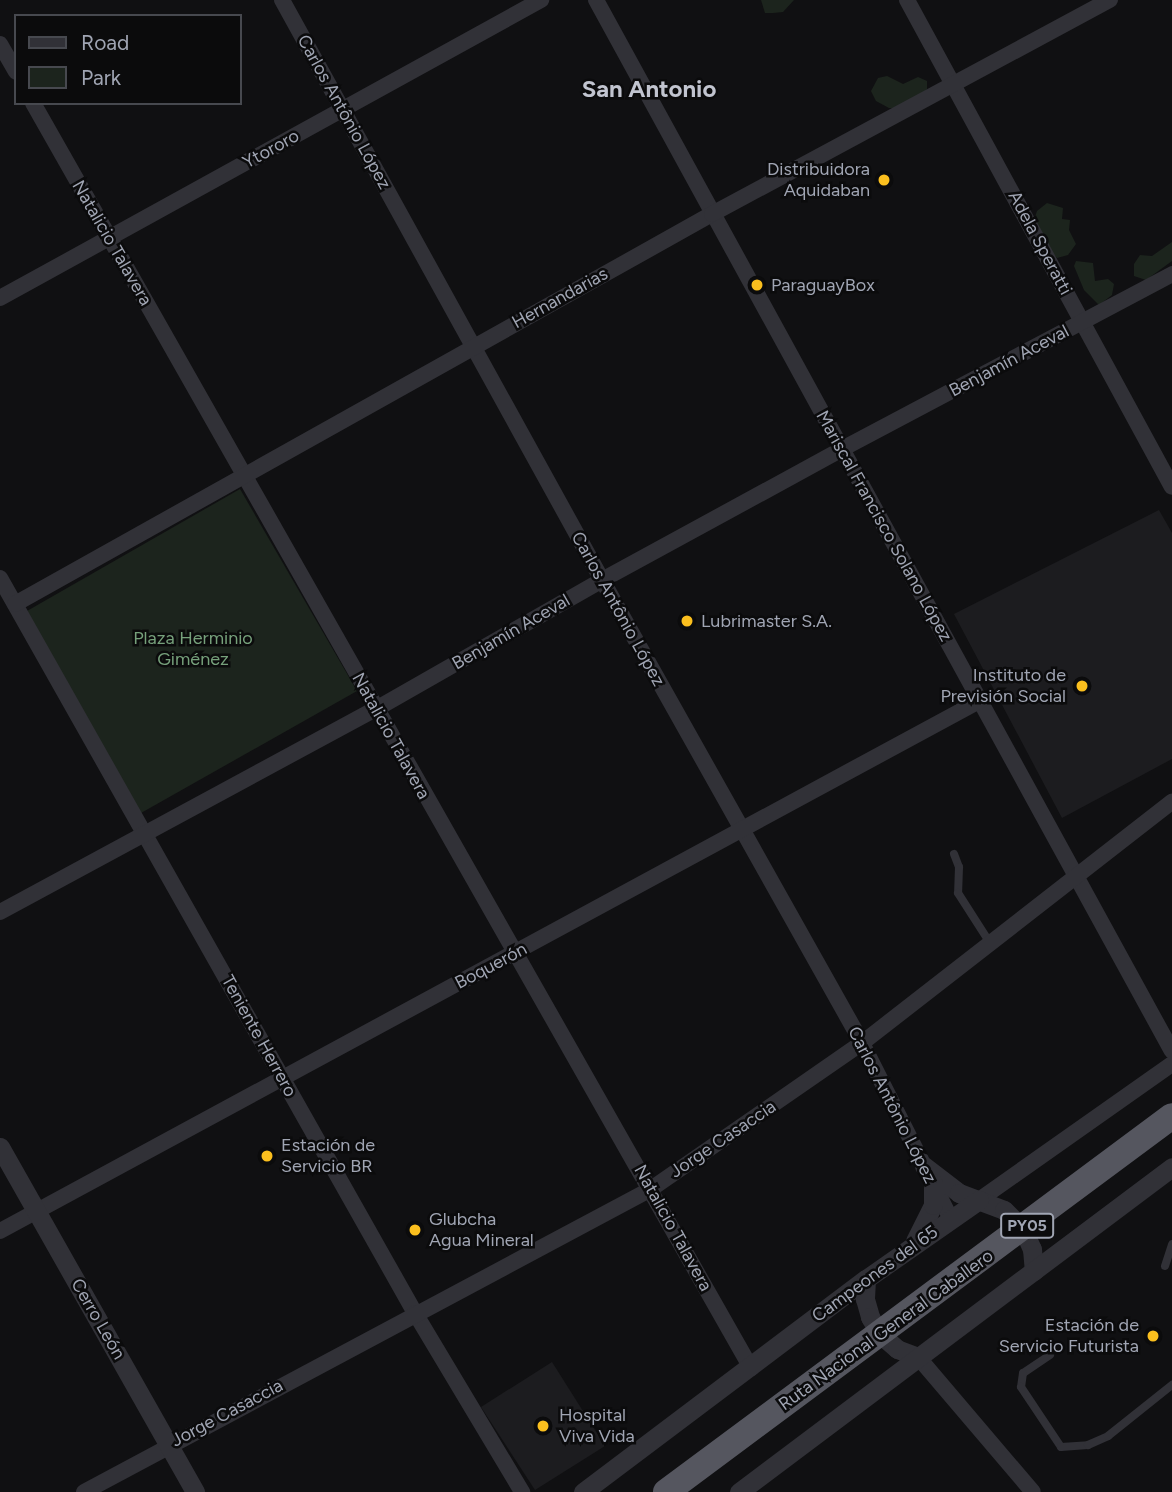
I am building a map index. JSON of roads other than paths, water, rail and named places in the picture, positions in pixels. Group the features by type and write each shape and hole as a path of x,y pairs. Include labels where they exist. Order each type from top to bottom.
{"highway":[{"name":"Ruta Nacional General Caballero","path":"667,1492 1172,1116"}],"street":[{"name":"Carlos Antônio López","path":"282,0 602,580 862,1043 951,1219"},
{"name":"Ytororo","path":"0,299 541,0"},
{"name":"Mariscal Francisco Solano López","path":"596,0 981,700 1074,877 1172,1051"},
{"name":"Adela Speratti","path":"907,0 1172,487"},
{"name":"Hernandarias","path":"15,604 473,346 1110,0"},
{"path":"0,44 14,68"},
{"name":"Natalicio Talavera","path":"34,105 751,1368"},
{"name":"Benjamín Aceval","path":"0,912 376,709 602,580 842,449 1172,274"},
{"name":"Teniente Herrero","path":"0,578 415,1313 522,1492"},
{"name":"Boquerón","path":"0,1231 981,700"},
{"name":"Jorge Casaccia","path":"84,1492 169,1444 651,1189 862,1043 1172,802"},
{"name":"Campeones del 65","path":"583,1492 866,1279 1172,1064"},
{"name":"Cerro León","path":"0,1147 195,1492"},
{"path":"739,1492 1172,1167"},
{"path":"928,1175 959,1192 1004,1210 1023,1229 1032,1249 1034,1271"},
{"path":"912,1247 933,1205 928,1175"},
{"path":"866,1279 865,1299 870,1317 880,1334 897,1349 918,1357 1033,1492"}],"lane":[{"path":"954,854 959,867 958,892 990,943"},
{"path":"1165,1266 1172,1244"},
{"path":"1049,1355 1023,1373 1021,1387 1061,1447 1088,1445 1108,1436 1172,1385"}],"place":[{"name":"Distribuidora Aquidaban","path":"884,180"},
{"name":"ParaguayBox","path":"757,285"},
{"name":"Lubrimaster S.A.","path":"687,621"},
{"name":"Instituto de Previsión Social","path":"1082,686"},
{"name":"Estación de Servicio BR","path":"267,1156"},
{"name":"Glubcha Agua Mineral","path":"415,1230"},
{"name":"Estación de Servicio Futurista","path":"1153,1336"},
{"name":"Hospital Viva Vida","path":"543,1426"}],"district":[{"name":"San Antonio","path":"649,89"}],"park label":[{"name":"Plaza Herminio Giménez","path":"193,649"}]}
